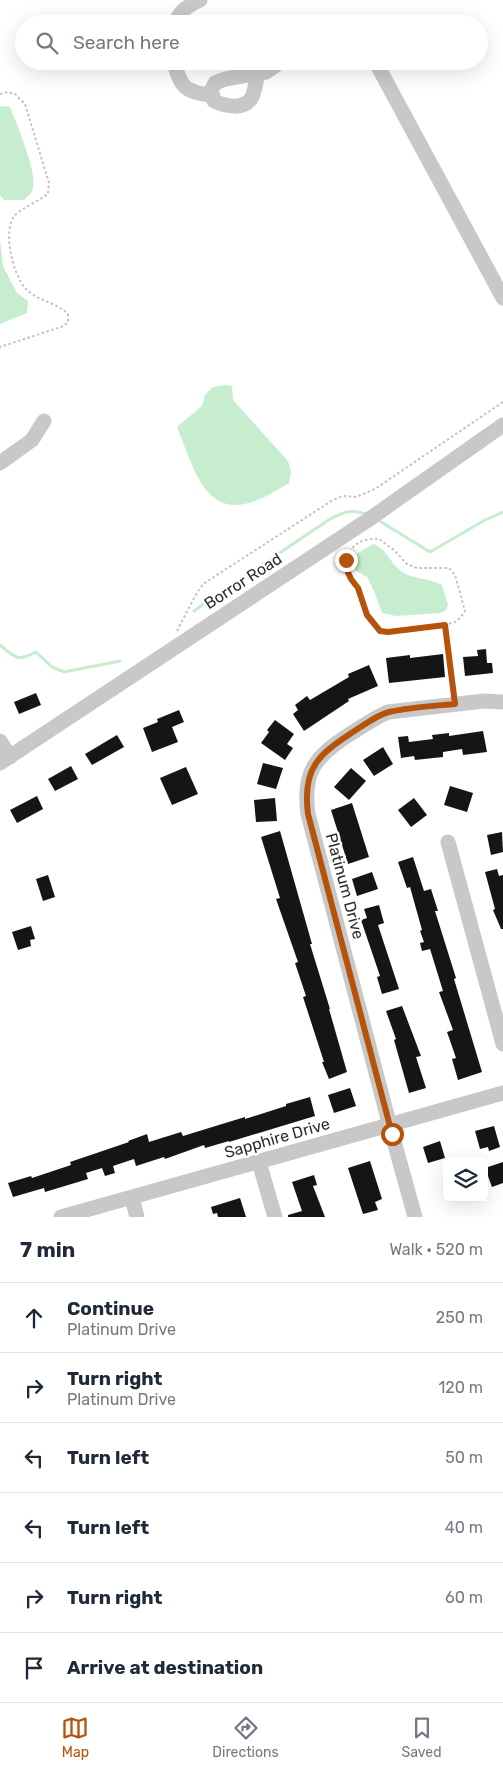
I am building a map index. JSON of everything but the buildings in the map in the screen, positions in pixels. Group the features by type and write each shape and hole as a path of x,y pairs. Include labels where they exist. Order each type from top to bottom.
{"street":[{"path":"180,15 188,6 200,0"},
{"path":"176,70 182,84 192,92 213,96"},
{"path":"252,70 253,96 248,102 232,107 214,101 212,91 215,83 252,70 266,72 269,70"},
{"path":"380,70 503,298"},
{"path":"0,463 32,440 44,421"},
{"name":"Borror Road","path":"5,760 372,518 503,425"},
{"name":"Platinum Drive","path":"416,1217 389,1124 308,814 306,799 307,781 317,761 329,747 378,716 401,710 484,701 503,702"},
{"path":"0,741 5,760"},
{"path":"448,842 503,1044"},
{"name":"Sapphire Drive","path":"61,1217 503,1093"},
{"path":"259,1162 275,1217"},
{"path":"132,1198 137,1217"}],"path":[{"path":"0,94 8,92 15,94 25,104 49,182 48,194 16,214 10,224 9,241 14,267 25,288 40,299 63,309 68,314 68,322 64,326 0,347"},
{"path":"176,634 203,584 333,500 343,496 356,497 375,489 503,402"},
{"path":"369,538 379,538 407,564 417,568 449,568 455,575 464,611 455,622 445,625 388,632 380,631 367,615 358,588 346,568 346,560 352,548 359,542 369,538"},
{"path":"445,625 455,704"}],"shaded area":[{"path":"1,106 10,107 22,137 33,175 34,184 31,192 24,200 4,200 0,195"},
{"path":"0,240 3,266 17,293 28,301 27,313 0,324"},
{"path":"232,386 233,400 288,461 291,472 289,483 273,493 245,504 232,505 221,502 210,494 200,481 191,463 177,427 202,406 205,395 213,387"},
{"path":"374,544 383,550 401,571 416,578 442,585 448,605 446,610 441,613 396,616 382,613 367,577 356,571 355,565 358,554"}],"waterway":[{"path":"194,611 330,519 353,511 368,515"},
{"path":"378,520 430,552 485,520 503,512"},
{"path":"0,645 13,656 21,658 36,652 52,667 64,672 120,661"}],"route":[{"path":"346,560 346,568 361,594 367,615 380,631 388,632 445,625 455,704 388,712 378,716 329,747 317,761 307,781 306,799 308,814 392,1134"}]}
